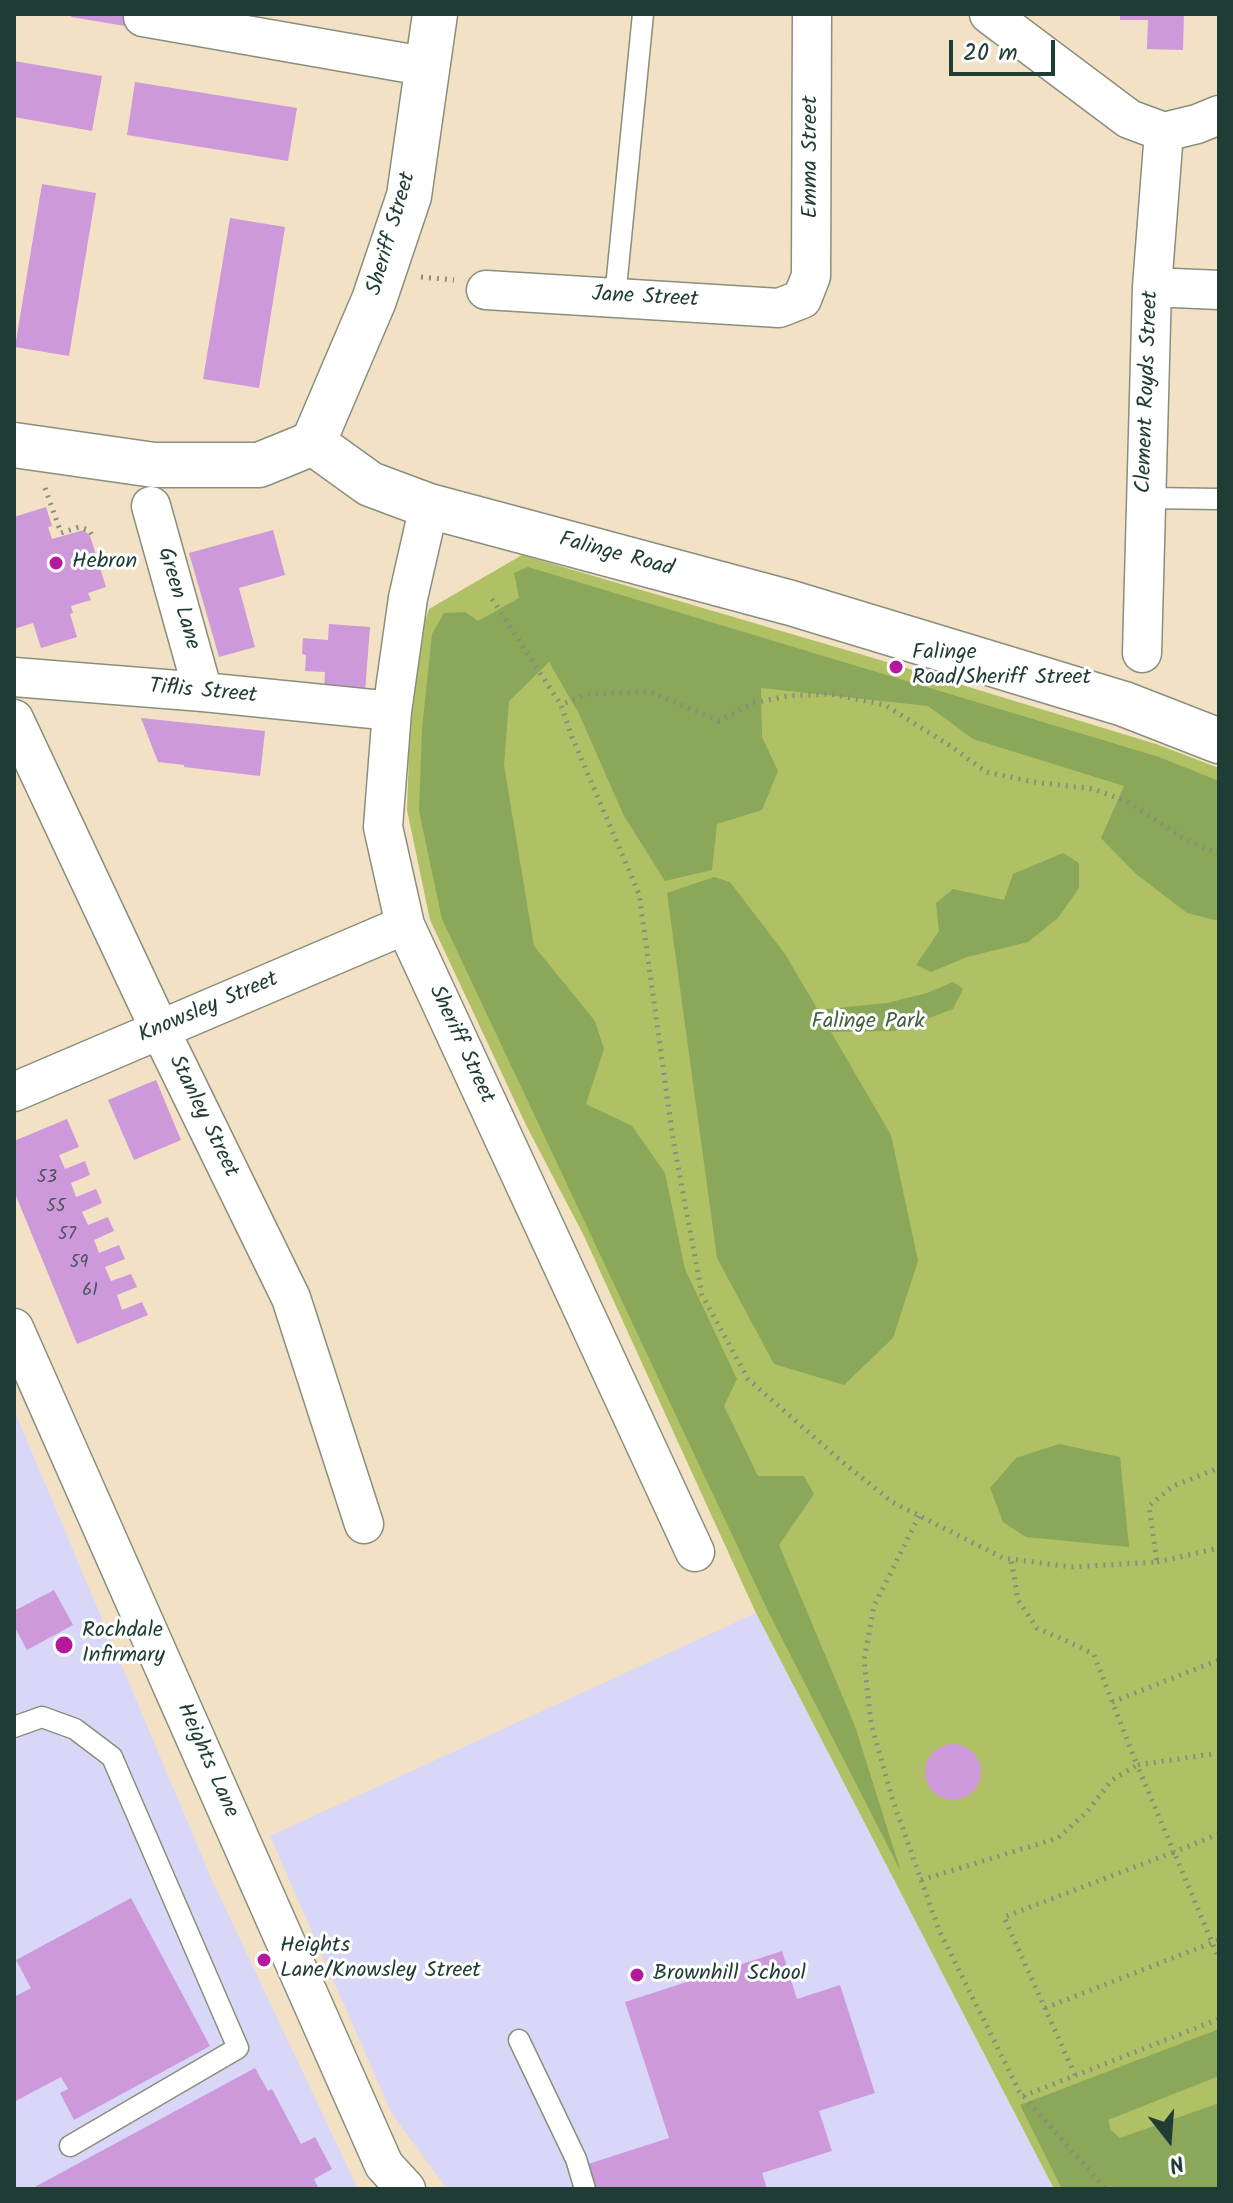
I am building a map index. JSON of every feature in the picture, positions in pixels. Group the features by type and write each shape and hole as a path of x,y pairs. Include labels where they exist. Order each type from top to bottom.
{"main road":[{"name":"Sheriff Street","path":"313,443 374,300 409,196 435,14"},
{"path":"14,445 154,465 259,465 313,443"},
{"name":"Falinge Road","path":"313,443 370,484 429,506 791,603 1124,704 1219,741"}],"street":[{"path":"144,14 143,17 429,67"},
{"name":"Emma Street","path":"802,299 811,276 812,14"},
{"path":"989,14 1129,119 1164,132 1219,115"},
{"name":"Clement Royds Street","path":"1142,653 1152,287 1164,132"},
{"path":"1152,287 1219,290"},
{"name":"Jane Street","path":"486,290 779,308 802,299"},
{"name":"Green Lane","path":"151,506 203,692"},
{"name":"Sheriff Street","path":"429,506 408,598 392,711 383,827 405,925 695,1552"},
{"name":"Tiflis Street","path":"14,677 392,711"},
{"name":"Stanley Street","path":"14,719 160,1030 291,1298 364,1524"},
{"name":"Knowsley Street","path":"14,1092 405,925"},
{"name":"Heights Lane","path":"14,1328 384,2165 406,2189"}],"lane":[{"path":"615,298 643,14"},
{"path":"1146,498 1219,499"},
{"path":"14,1727 42,1717 75,1729 112,1757 238,2048 70,2146"},
{"path":"519,2040 576,2159 585,2189"}],"path":[{"path":"383,274 461,281 486,290"},
{"path":"44,483 61,533 79,527 89,530 92,535"},
{"path":"492,599 561,705 639,894 673,1139 702,1295 748,1379 892,1502 1003,1558 1071,1567 1157,1562 1219,1548"},
{"path":"561,705 586,694 651,692 719,721 753,703 788,696 831,694 885,705 986,772 1034,782 1094,789 1130,803 1184,839 1219,854"},
{"path":"1157,1562 1149,1506 1173,1486 1219,1468"},
{"path":"919,1516 874,1606 864,1660 871,1723 893,1801 939,1930 1019,2091 1106,2189"},
{"path":"1011,1559 1018,1600 1037,1628 1094,1655 1219,1959"},
{"path":"1112,1702 1219,1660"},
{"path":"921,1880 1058,1838 1086,1813 1112,1780 1137,1765 1219,1753"},
{"path":"1075,2075 1004,1917 1219,1834"},
{"path":"1045,2008 1219,1940"},
{"path":"1023,2096 1219,2019"}],"shaded area":[{"name":"Rochdale Infirmary","path":"14,1410 212,1880 358,2189 14,2189"},
{"name":"Brownhill School","path":"756,1613 1054,2189 447,2189 392,2114 270,1836"}],"green space":[{"name":"Falinge Park","path":"522,555 1156,744 1219,768 1219,2189 1054,2189 756,1613 584,1236 526,1125 430,920 407,810 410,720 423,627 429,609"},
{"path":"528,567 1159,757 1219,781 1219,921 1187,913 1135,873 1101,838 1124,786 973,739 928,706 761,688 762,737 778,771 762,810 717,824 712,870 665,881 624,816 579,714 549,662 509,701 504,765 534,946 595,1021 604,1049 586,1104 632,1126 665,1173 685,1269 737,1379 724,1406 758,1476 804,1476 814,1494 779,1545 855,1726 901,1872 768,1611 442,919 419,811 422,729 432,634 444,613 465,612 478,621 519,598 514,573"},
{"path":"1063,853 1079,863 1079,888 1058,918 1028,942 967,957 931,972 916,965 939,931 936,903 953,889 1004,900 1013,874"},
{"path":"714,877 730,882 785,954 818,1010 887,1003 927,993 953,982 963,989 953,1009 895,1031 831,1032 891,1135 918,1261 893,1338 844,1385 774,1364 717,1258 667,893"},
{"path":"1059,1444 1120,1457 1129,1547 1026,1537 1003,1522 990,1488 1016,1458"},
{"path":"1219,2029 1219,2076 1108,2120 1111,2130 1120,2138 1219,2103 1219,2189 1062,2189 1020,2105"}],"building":[{"path":"72,14 127,14 125,26 71,17"},
{"path":"1120,14 1184,14 1183,50 1147,49 1148,20 1120,20"},
{"path":"14,61 102,76 92,131 14,117"},
{"path":"135,82 297,108 288,161 127,135"},
{"path":"42,184 96,193 69,356 15,347"},
{"path":"230,218 285,227 259,388 203,379"},
{"name":"Hebron","path":"46,507 52,539 84,530 90,536 106,587 88,593 91,600 71,606 73,613 70,614 77,637 41,648 33,623 14,629 14,517"},
{"path":"273,530 285,575 239,588 255,647 219,657 189,553"},
{"path":"329,624 370,627 365,692 324,689 325,672 305,671 303,638 328,640"},
{"path":"141,718 265,731 260,776 158,762"},
{"path":"156,1080 181,1140 134,1160 108,1100"},
{"path":"67,1119 79,1147 59,1155 65,1169 85,1161 90,1175 71,1183 76,1197 96,1189 102,1203 82,1212 88,1225 108,1217 114,1231 94,1240 99,1253 119,1245 125,1259 105,1267 111,1281 131,1274 137,1287 117,1295 122,1310 142,1302 148,1315 77,1344 14,1191 14,1141"},
{"path":"54,1590 73,1625 27,1650 14,1626 14,1611"},
{"path":"953,1744 973,1752 981,1772 973,1792 953,1800 933,1792 925,1772 933,1752"},
{"path":"131,1898 210,2046 74,2120 60,2093 68,2089 61,2077 14,2102 14,1997 31,1988 16,1960"},
{"path":"782,1951 797,1999 840,1985 875,2093 819,2111 832,2151 762,2173 767,2189 596,2189 588,2164 669,2138 625,2002"},
{"path":"255,2068 268,2091 272,2089 301,2144 315,2137 332,2169 314,2179 319,2189 31,2189"}],"place":[{"name":"Hebron","path":"56,563"},
{"name":"Falinge Road/Sheriff Street","path":"896,667"},
{"name":"Rochdale Infirmary","path":"64,1645"},
{"name":"Heights Lane/Knowsley Street","path":"264,1960"},
{"name":"Brownhill School","path":"637,1975"}]}
